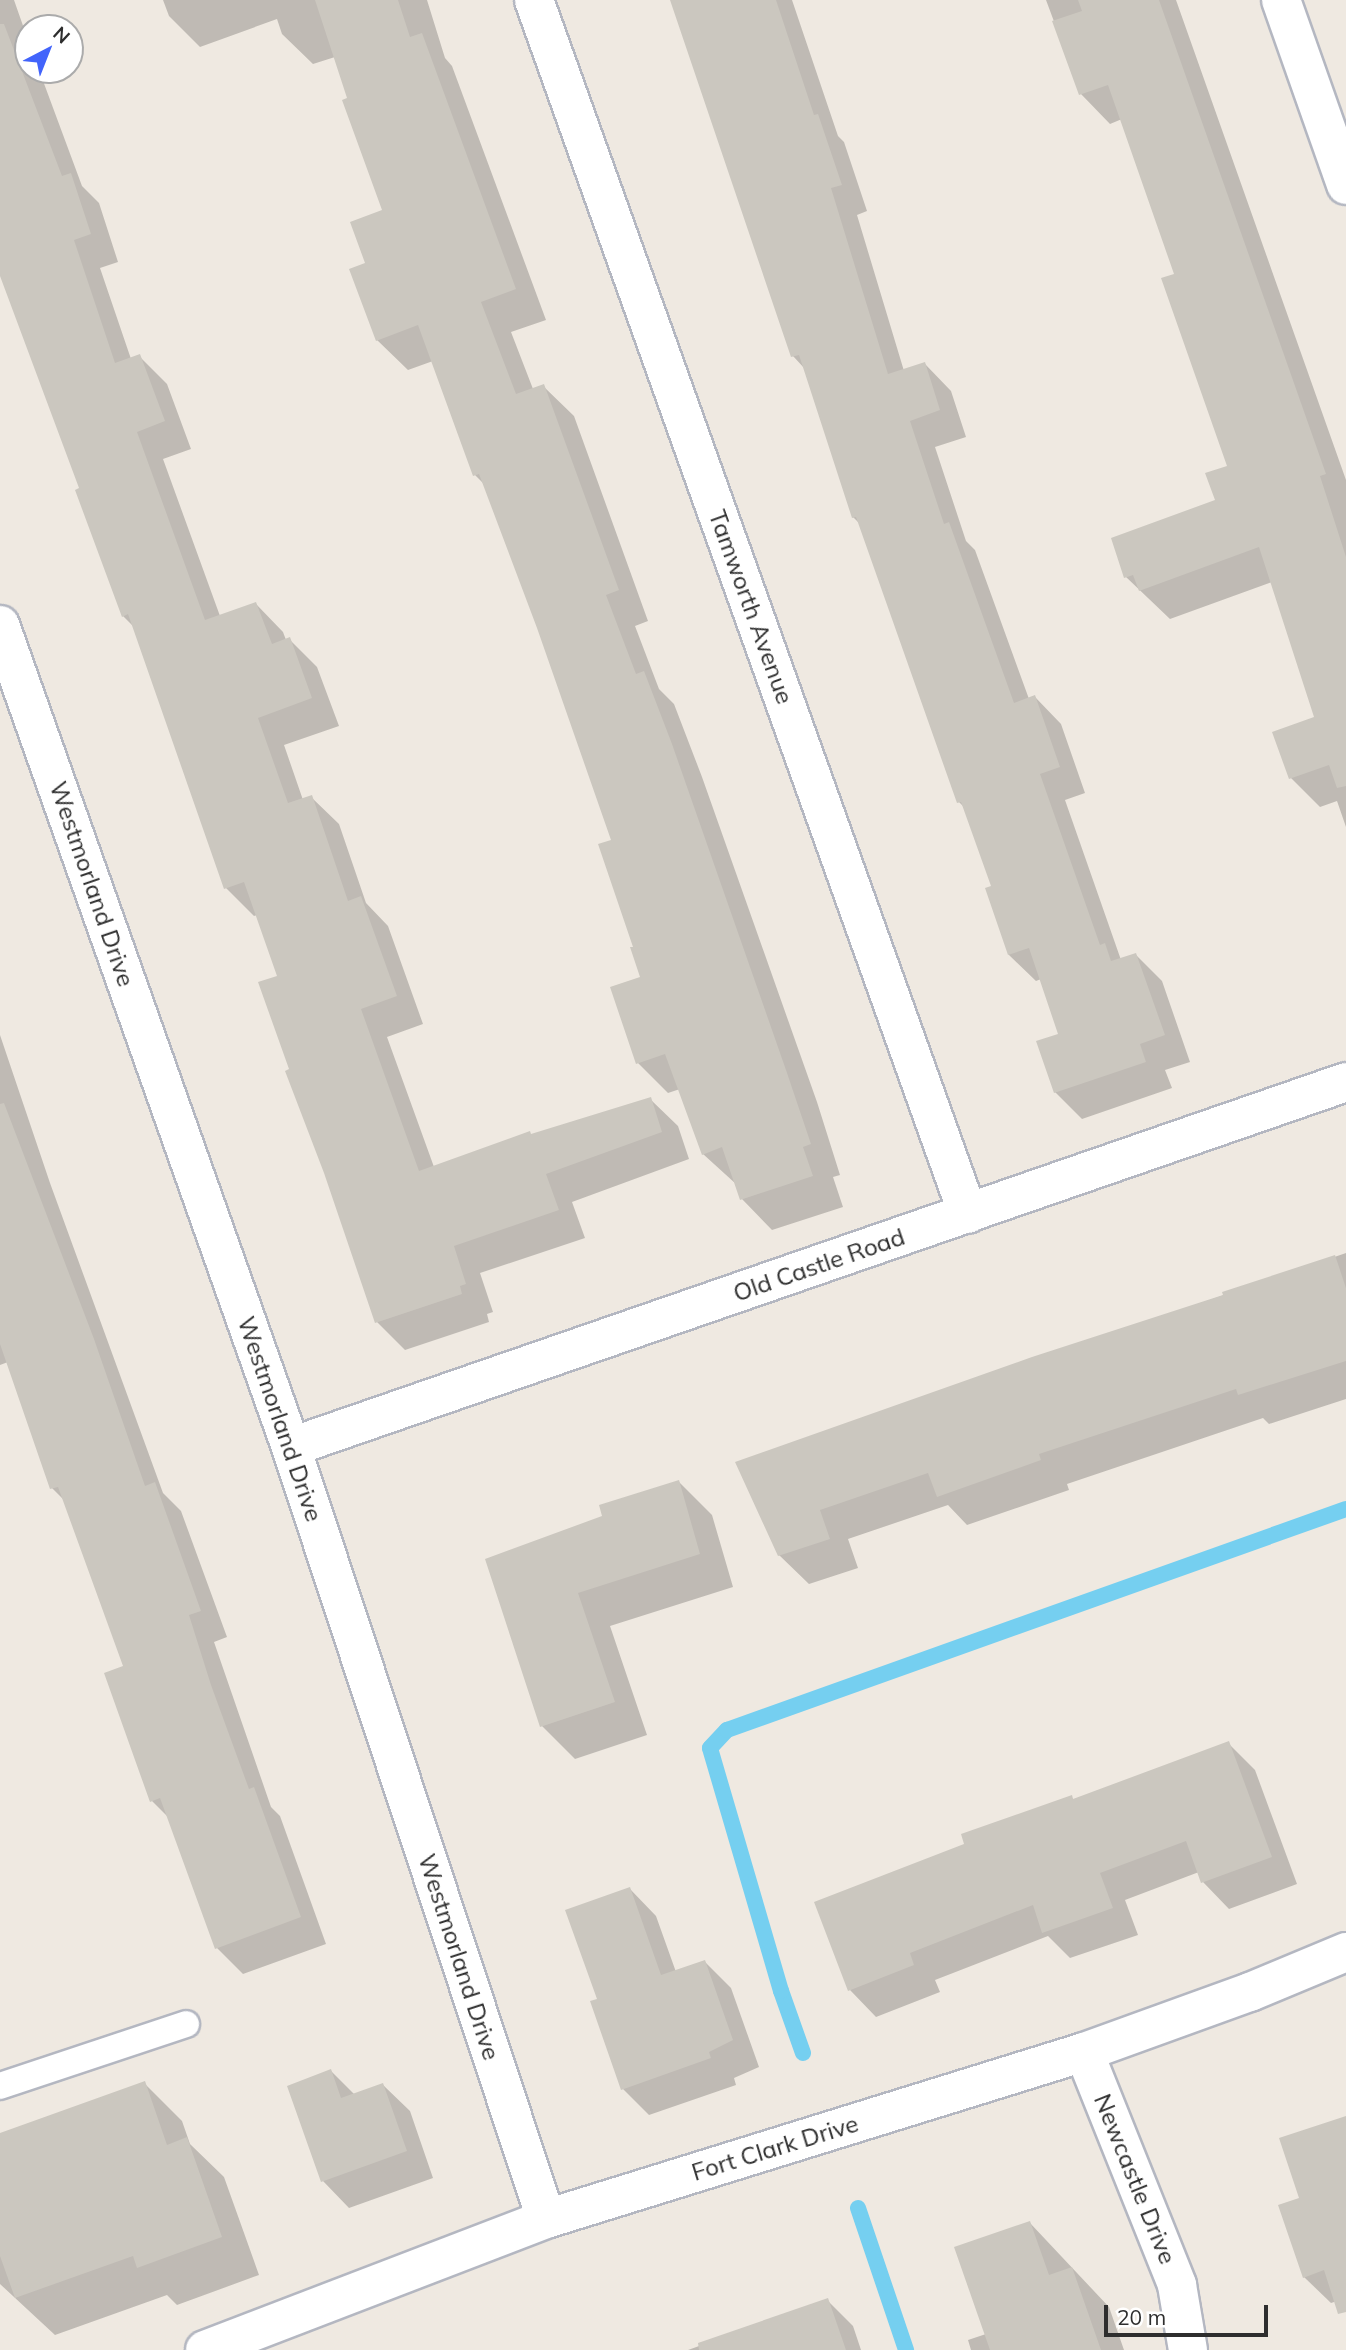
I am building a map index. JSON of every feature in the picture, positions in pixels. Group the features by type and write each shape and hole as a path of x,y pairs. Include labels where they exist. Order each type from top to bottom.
{"street":[{"name":"Tamworth Avenue","path":"534,0 968,1214"},
{"path":"1281,0 1346,185"},
{"name":"Westmorland Drive","path":"0,625 291,1447 546,2219"},
{"name":"Old Castle Road","path":"291,1447 1346,1082"},
{"name":"Fort Clark Drive","path":"212,2349 546,2219 1084,2052 1250,1992 1346,1952"},
{"name":"Newcastle Drive","path":"1084,2052 1177,2285 1188,2350"}],"lane":[{"path":"0,2086 186,2024"}],"building":[{"path":"315,0 398,0 410,37 422,33 516,289 481,302 516,394 544,384 619,590 606,595 636,674 644,671 672,744 811,1144 803,1147 813,1176 740,1200 722,1147 702,1155 665,1054 636,1064 610,987 640,977 630,947 633,947 598,844 611,840 537,628 479,474 473,476 418,325 376,341 349,269 365,263 350,222 382,210 342,100 347,98"},
{"path":"670,0 776,0 814,115 818,114 842,185 831,188 888,374 925,362 940,410 910,421 944,524 949,522 1014,703 1035,695 1060,767 1040,774 1100,945 1105,943 1111,961 1136,953 1165,1035 1140,1044 1146,1062 1054,1093 1036,1041 1058,1034 1029,948 1008,955 985,888 991,886 961,802 957,803 856,517 852,518 799,355 791,357"},
{"path":"1078,0 1159,0 1326,474 1320,476 1346,557 1346,786 1337,788 1329,765 1289,779 1272,732 1314,717 1259,547 1139,591 1133,575 1124,578 1111,538 1215,500 1205,473 1227,466 1161,278 1174,274 1108,85 1079,95 1052,21 1082,11"},
{"path":"0,24 4,24 14,50 14,84 27,84 62,176 71,173 91,234 74,240 115,363 140,354 165,421 137,432 205,620 256,602 272,644 290,637 312,698 258,718 288,803 312,795 348,901 361,896 397,996 361,1009 419,1171 530,1131 531,1134 651,1097 662,1132 546,1174 559,1210 454,1246 466,1284 460,1286 462,1294 375,1323 324,1173 285,1071 289,1069 258,982 277,976 244,882 224,889 128,614 122,617 75,490 79,488 0,276"},
{"path":"4,1103 94,1339 145,1486 155,1482 201,1611 189,1615 211,1685 249,1789 254,1787 301,1917 215,1949 160,1798 150,1802 104,1673 123,1666 58,1487 50,1489 0,1344 0,1104"},
{"path":"1335,1255 1346,1288 1346,1361 1238,1395 1236,1389 1039,1454 1041,1460 937,1497 928,1473 820,1510 830,1539 778,1556 735,1462 1032,1357 1223,1295 1222,1292"},
{"path":"679,1480 700,1554 578,1593 615,1702 540,1727 485,1559 602,1516 599,1505"},
{"path":"1229,1741 1272,1857 1201,1883 1186,1841 1100,1873 1113,1908 1042,1933 1033,1905 910,1953 914,1965 848,1991 814,1902 964,1844 961,1834 1072,1795 1073,1799"},
{"path":"630,1887 661,1975 705,1960 733,2040 709,2052 711,2058 621,2090 590,2001 597,1999 565,1910"},
{"path":"331,2069 341,2098 383,2083 407,2151 321,2182 287,2086"},
{"path":"145,2081 167,2145 187,2137 222,2237 137,2268 133,2256 15,2298 0,2256 0,2133"},
{"path":"1346,2116 1346,2312 1338,2314 1324,2270 1303,2278 1278,2205 1299,2198 1279,2138"},
{"path":"1030,2221 1049,2275 1072,2267 1101,2350 990,2350 954,2247"},
{"path":"828,2298 846,2350 699,2350 698,2343"}],"waterway":[{"path":"803,2053 781,1991 710,1748 727,1730 1346,1509"},
{"path":"858,2208 906,2350"}]}
